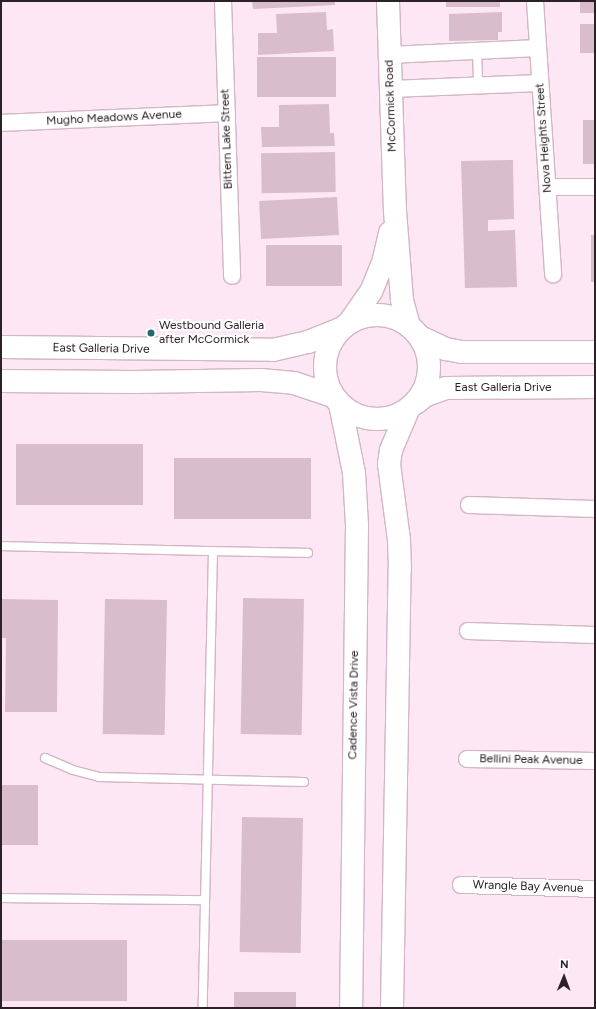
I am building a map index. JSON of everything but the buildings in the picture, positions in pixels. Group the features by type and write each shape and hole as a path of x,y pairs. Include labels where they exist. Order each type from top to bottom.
{"street":[{"name":"Bittern Lake Street","path":"223,1 232,276"},
{"name":"McCormick Road","path":"388,1 395,211 402,300 415,331"},
{"name":"Nova Heights Street","path":"535,1 553,274"},
{"path":"389,56 538,48"},
{"path":"391,89 540,83"},
{"name":"Mugho Meadows Avenue","path":"1,123 227,113"},
{"path":"548,187 595,187"},
{"name":"McCormick Road","path":"345,326 371,292 379,274 395,211"},
{"path":"336,400 325,376 325,356 331,342 345,326 358,318 378,315 396,318 446,349 462,352 595,352"},
{"name":"East Galleria Drive","path":"1,348 273,350 308,342 345,326"},
{"path":"392,1008 400,569 398,533 389,464 391,450 412,407 426,388 429,373 427,351 415,331"},
{"path":"1,381 134,382 261,380 294,383 336,400 353,414 369,419 391,418 412,407"},
{"name":"East Galleria Drive","path":"412,407 426,395 446,388 595,387"},
{"name":"Cadence Vista Drive","path":"336,400 354,473 357,525 351,1008"},
{"path":"470,506 595,509"},
{"path":"468,631 595,635"},
{"name":"Bellini Peak Avenue","path":"467,759 595,760"},
{"name":"Wrangle Bay Avenue","path":"461,885 595,889"}],"lane":[{"path":"477,51 478,86"},
{"path":"1,546 308,553"},
{"path":"203,1008 204,900 213,551"},
{"path":"45,758 73,770 99,777 304,782"},
{"path":"1,898 204,900"}],"place":[{"name":"Westbound Galleria after McCormick","path":"151,333"}]}
